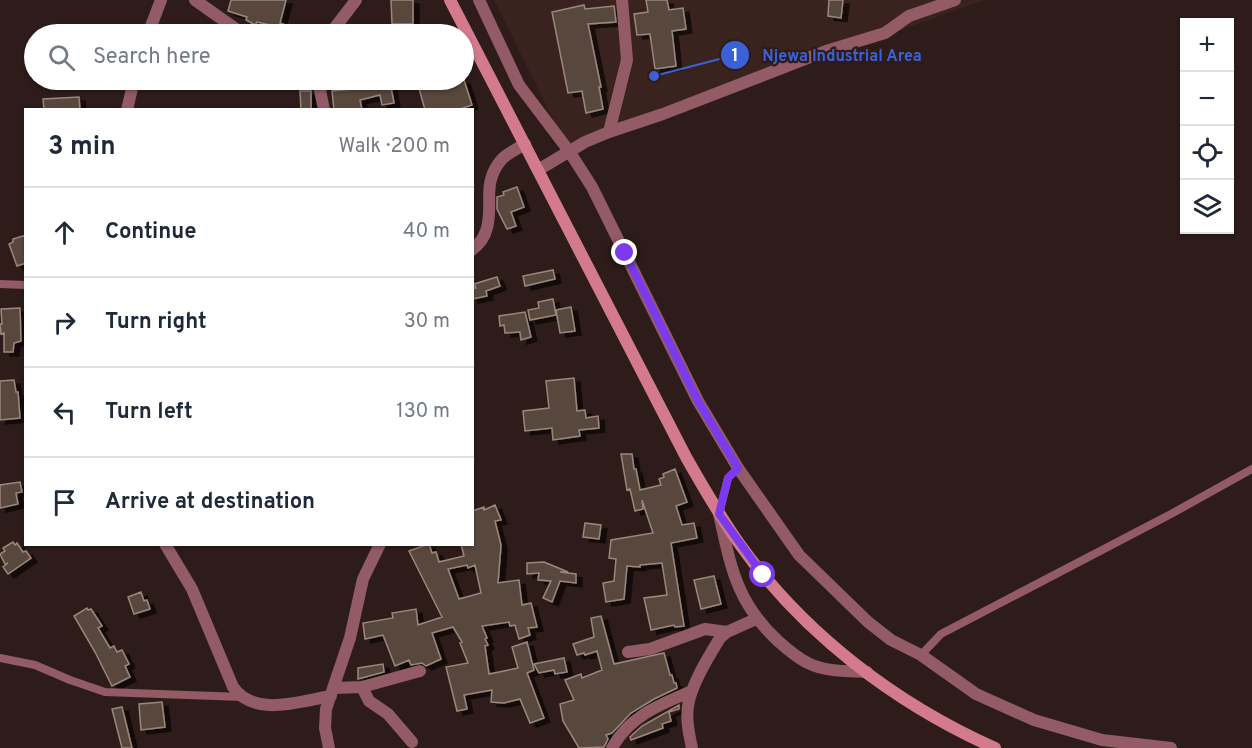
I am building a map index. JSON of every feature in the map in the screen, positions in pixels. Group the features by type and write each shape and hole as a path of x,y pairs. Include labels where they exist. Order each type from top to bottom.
{"main road":[{"path":"450,0 462,24"},
{"path":"474,46 686,456 719,514 763,575 823,636 867,672 939,721 995,748"}],"street":[{"path":"152,24 161,0"},
{"path":"195,0 229,24"},
{"path":"338,24 356,0"},
{"path":"479,0 519,85 569,151 592,187 698,401 738,468 799,555 868,622 891,640 921,655 976,694 1034,720 1102,740 1171,748"},
{"path":"609,132 627,60 622,0"},
{"path":"538,170 569,151 609,132 663,114 826,51 885,33 909,16 955,0"},
{"path":"127,108 132,90"},
{"path":"320,90 324,108"},
{"path":"474,247 486,232 488,195 497,166 503,158 525,144"},
{"path":"719,514 738,587 756,619 786,649 808,663 826,669 867,672"},
{"path":"166,546 188,582 233,687 242,697 259,705 275,705 362,687 420,671"},
{"path":"329,748 325,718 350,638 363,579 379,546"},
{"path":"692,748 688,705 692,691 720,638 727,632 756,619"},
{"path":"628,652 650,650 705,629 727,632"},
{"path":"362,687 369,701 388,714 412,742"},
{"path":"612,748 626,727 635,719 692,691"}],"lane":[{"path":"0,284 24,285"},
{"path":"719,514 728,478 738,468"},
{"path":"921,655 941,634 1252,469"},
{"path":"0,658 34,665 105,692 242,697"}],"shaded area":[{"path":"494,0 984,0 569,151"}],"building":[{"path":"231,0 286,0 280,23 283,24 257,22 253,24 246,20 247,17 228,11"},
{"path":"391,0 413,0 413,24 392,24"},
{"path":"646,0 667,0 669,10 683,8 686,29 672,31 676,66 655,69 650,34 637,35 634,14 648,12"},
{"path":"829,0 843,0 841,18 828,16"},
{"path":"584,5 585,9 614,6 616,22 588,24 601,87 599,87 603,109 586,113 582,91 568,93 552,12"},
{"path":"392,90 394,103 382,105 380,95 360,100 362,108 334,108 332,91"},
{"path":"419,90 467,90 472,105 463,108 424,108"},
{"path":"300,91 311,91 311,108 301,108"},
{"path":"79,97 80,108 44,108 43,99"},
{"path":"517,187 524,207 511,212 516,226 507,229 497,209 497,197"},
{"path":"24,236 24,264 17,266 9,244 13,242 13,239"},
{"path":"553,270 555,279 525,286 523,276"},
{"path":"497,277 500,286 486,291 487,296 474,299 474,288 476,288 474,284"},
{"path":"553,299 556,315 530,320 528,310 539,308 538,302"},
{"path":"571,307 575,331 560,333 556,310"},
{"path":"20,308 21,341 14,343 13,352 4,352 4,333 1,334 0,324 2,324 1,309"},
{"path":"525,312 531,337 521,340 520,332 505,333 504,325 500,326 499,316"},
{"path":"574,378 577,411 585,410 586,418 598,416 599,428 579,430 580,436 553,440 552,428 525,431 523,411 549,408 546,381"},
{"path":"14,380 16,392 18,392 20,418 0,420 0,381"},
{"path":"621,454 632,454 640,490 661,485 659,479 664,477 663,474 675,469 687,502 676,506 682,525 694,523 697,538 671,543 684,626 675,627 674,625 651,630 644,598 667,595 662,563 640,565 640,567 627,566 624,599 606,602 603,583 614,581 616,559 609,558 611,540 653,533 642,500 643,509 635,511 630,489 627,490"},
{"path":"20,482 22,492 16,493 18,504 0,508 0,485"},
{"path":"495,505 501,520 495,521 501,545 498,583 519,580 522,605 531,603 537,627 528,628 530,635 519,639 515,625 510,626 509,622 482,626 487,638 485,639 488,645 485,646 489,674 518,668 512,647 527,642 534,670 527,673 544,718 530,723 520,699 504,703 491,702 492,690 464,695 467,709 457,711 446,667 468,663 460,643 462,642 453,627 432,633 441,659 426,666 422,663 411,665 409,660 395,666 383,635 365,639 363,623 393,618 392,613 416,609 418,625 442,617 409,551 430,546 432,553 436,552 439,562 464,556 462,546 474,546 474,510 484,507 484,510","holes":["467,565 468,568 475,565 481,593 459,599 448,569"]},
{"path":"585,523 601,525 599,539 583,537"},
{"path":"13,542 15,545 17,543 23,552 26,551 31,558 8,574 3,567 8,563 5,564 0,554 5,551 3,548"},
{"path":"544,562 568,572 560,572 576,574 576,583 560,581 552,602 543,598 551,581 538,580 539,573 527,574 527,563"},
{"path":"714,576 721,604 701,609 694,580"},
{"path":"141,592 150,609 134,614 128,597"},
{"path":"87,608 91,609 102,626 98,628 110,648 114,646 117,652 122,650 129,664 125,666 130,677 112,686 74,616"},
{"path":"601,616 614,664 664,653 670,675 677,688 631,713 612,733 606,735 608,739 604,747 579,748 563,721 560,704 574,700 565,680 581,674 582,678 602,670 597,651 577,655 573,644 594,637 591,618"},
{"path":"564,658 567,672 555,674 554,670 539,673 534,664"},
{"path":"383,664 384,672 358,679 358,668"},
{"path":"162,702 165,727 141,730 139,704"},
{"path":"679,705 679,709 669,712 671,721 662,724 663,728 631,740 630,737 642,726"},
{"path":"122,707 132,748 122,748 112,709"}],"place":[{"name":"Njewa Industrial Area","path":"654,76"}],"route":[{"path":"625,253 698,401 738,468 728,478 719,514 763,575"}]}
